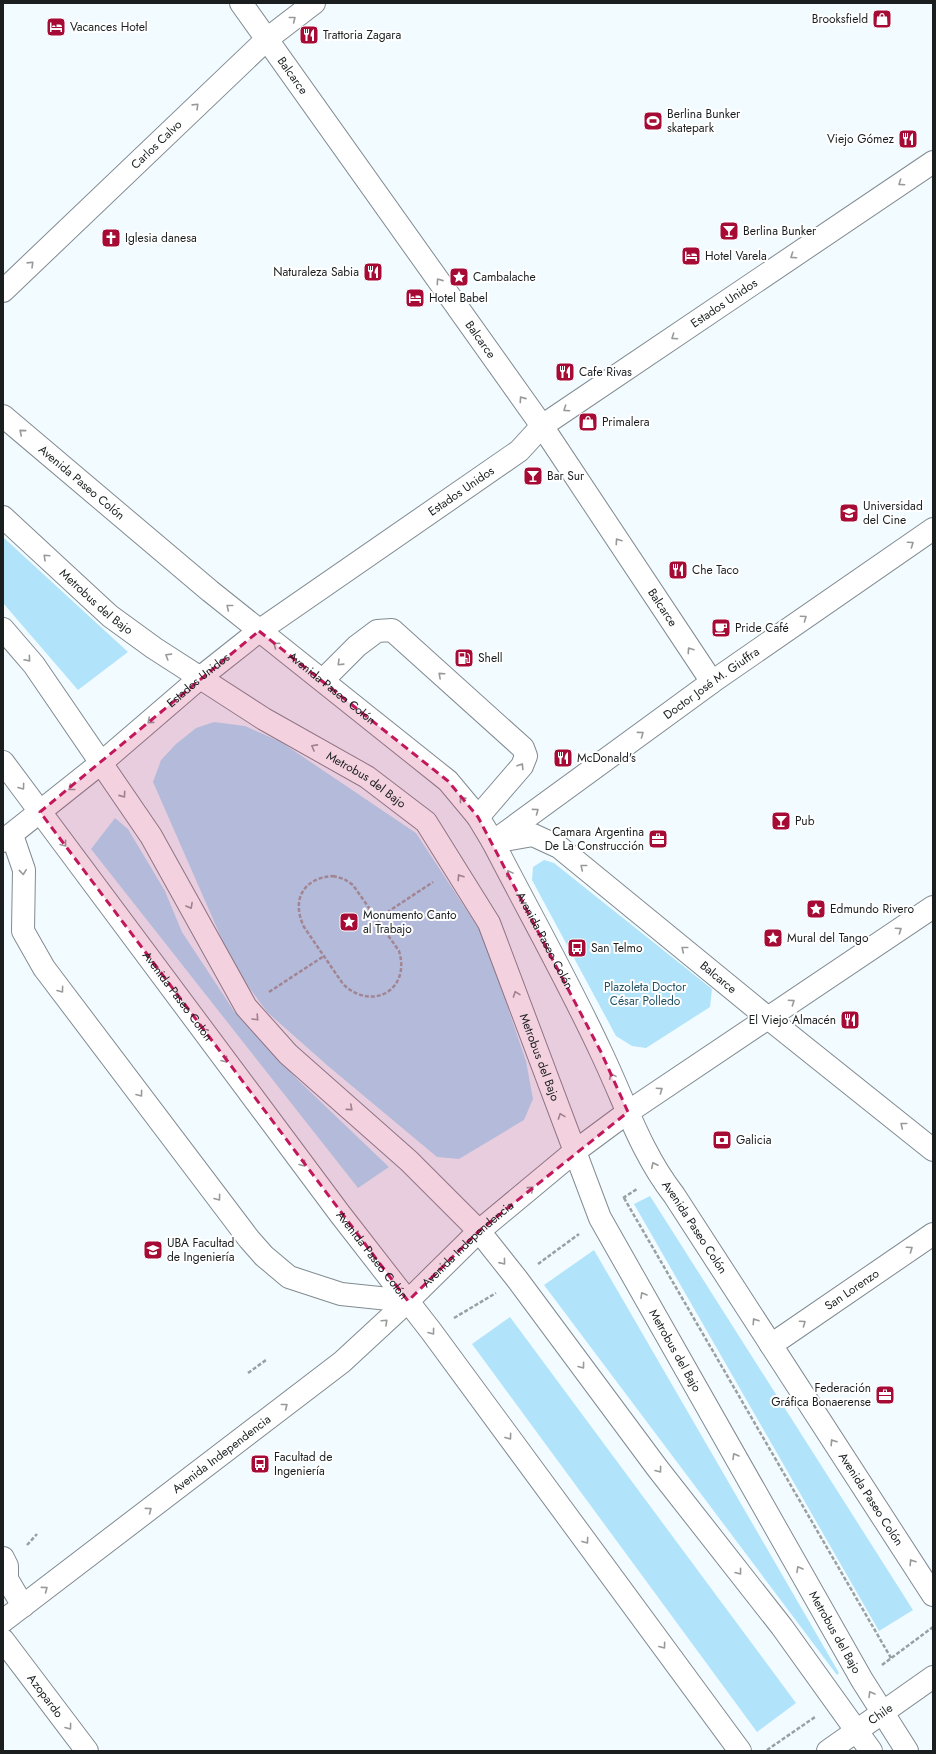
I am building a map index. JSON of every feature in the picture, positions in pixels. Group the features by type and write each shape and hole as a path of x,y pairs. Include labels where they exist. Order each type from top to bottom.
{"street":[{"name":"Balcarce","path":"241,3 542,426 712,682"},
{"name":"Carlos Calvo","path":"3,290 267,39 314,3"},
{"name":"Estados Unidos","path":"7,838 101,763 201,677 259,631 519,451 542,426 933,162"},
{"name":"Avenida Paseo Colón","path":"3,416 259,631 323,680 448,781 478,817 493,842 601,1052 659,1175 674,1195 933,1595"},
{"name":"Metrobus del Bajo","path":"3,517 110,616 154,648 264,719 367,777 426,822 489,923 600,1218 882,1713 907,1751"},
{"name":"Doctor José M. Giuffra","path":"493,842 712,682 933,529"},
{"path":"3,630 34,665 151,836 246,1007 288,1054 409,1160 479,1231 517,1279 658,1469 782,1627 871,1751"},
{"path":"323,680 357,646 377,631 392,630 523,748 526,756 522,766 478,817"},
{"name":"Avenida Paseo Colón","path":"3,762 340,1214 431,1331 740,1751"},
{"name":"Balcarce","path":"493,842 533,835 559,847 768,1018 933,1150"},
{"path":"7,838 24,870 23,931 44,968 249,1239 264,1256 289,1277 341,1294 408,1301"},
{"name":"Avenida Independencia","path":"3,1621 342,1362 408,1301 479,1231 574,1152 628,1112 933,907"},
{"name":"San Lorenzo","path":"771,1345 933,1234"},
{"path":"3,1558 7,1566 7,1579 23,1606"},
{"name":"Azopardo","path":"3,1640 87,1751"},
{"name":"Chile","path":"828,1751 933,1677"}],"path":[{"path":"333,876 344,879 353,885 399,951 402,962 401,972 397,983 389,991 380,996 370,998 360,996 350,992 324,956 299,918 298,908 300,897 305,888 312,881 322,877 333,876"},
{"path":"246,1007 324,956"},
{"path":"431,1331 517,1279 600,1218 624,1198 659,1175"},
{"path":"624,1198 891,1658"},
{"path":"248,1373 266,1360"}],"highlighted area":[{"path":"259,631 448,781 478,817 601,1052 628,1112 479,1231 408,1301 40,812"}],"green space":[{"path":"3,537 128,652 78,690 3,603"},
{"path":"214,722 245,726 281,742 416,833 483,935 526,1061 533,1099 524,1120 459,1159 437,1157 328,1066 267,1012 234,967 153,782 161,760 176,744 196,728"},
{"path":"115,818 128,829 165,891 182,932 234,1011 298,1080 389,1167 358,1188 91,849"},
{"name":"Plazoleta Doctor César Polledo","path":"544,860 554,863 712,989 710,1007 646,1048 632,1046 616,1036 532,880 533,867"},
{"path":"650,1196 913,1610 879,1631 634,1204"},
{"path":"594,1250 839,1673 837,1675 544,1285"},
{"path":"510,1317 796,1703 757,1732 472,1344"}],"place":[{"name":"Brooksfield","path":"882,19"},
{"name":"Vacances Hotel","path":"56,27"},
{"name":"Trattoria Zagara","path":"309,35"},
{"name":"Berlina Bunker skatepark","path":"653,121"},
{"name":"Viejo Gómez","path":"908,139"},
{"name":"Berlina Bunker","path":"729,231"},
{"name":"Iglesia danesa","path":"111,238"},
{"name":"Hotel Varela","path":"691,256"},
{"name":"Naturaleza Sabia","path":"373,272"},
{"name":"Cambalache","path":"459,277"},
{"name":"Hotel Babel","path":"415,298"},
{"name":"Cafe Rivas","path":"565,372"},
{"name":"Primalera","path":"588,422"},
{"name":"Bar Sur","path":"533,476"},
{"name":"Universidad del Cine","path":"849,513"},
{"name":"Che Taco","path":"678,570"},
{"name":"Pride Café","path":"721,628"},
{"name":"Shell","path":"464,658"},
{"name":"McDonald's","path":"563,758"},
{"name":"Pub","path":"781,821"},
{"name":"Camara Argentina De La Construcción","path":"658,839"},
{"name":"Edmundo Rivero","path":"816,909"},
{"name":"Monumento Canto al Trabajo","path":"349,922"},
{"name":"Mural del Tango","path":"773,938"},
{"name":"San Telmo","path":"577,948"},
{"name":"El Viejo Almacén","path":"850,1020"},
{"name":"Galicia","path":"722,1140"},
{"name":"UBA Facultad de Ingeniería","path":"153,1250"},
{"name":"Federación Gráfica Bonaerense","path":"885,1395"},
{"name":"Facultad de Ingeniería","path":"260,1464"}]}
